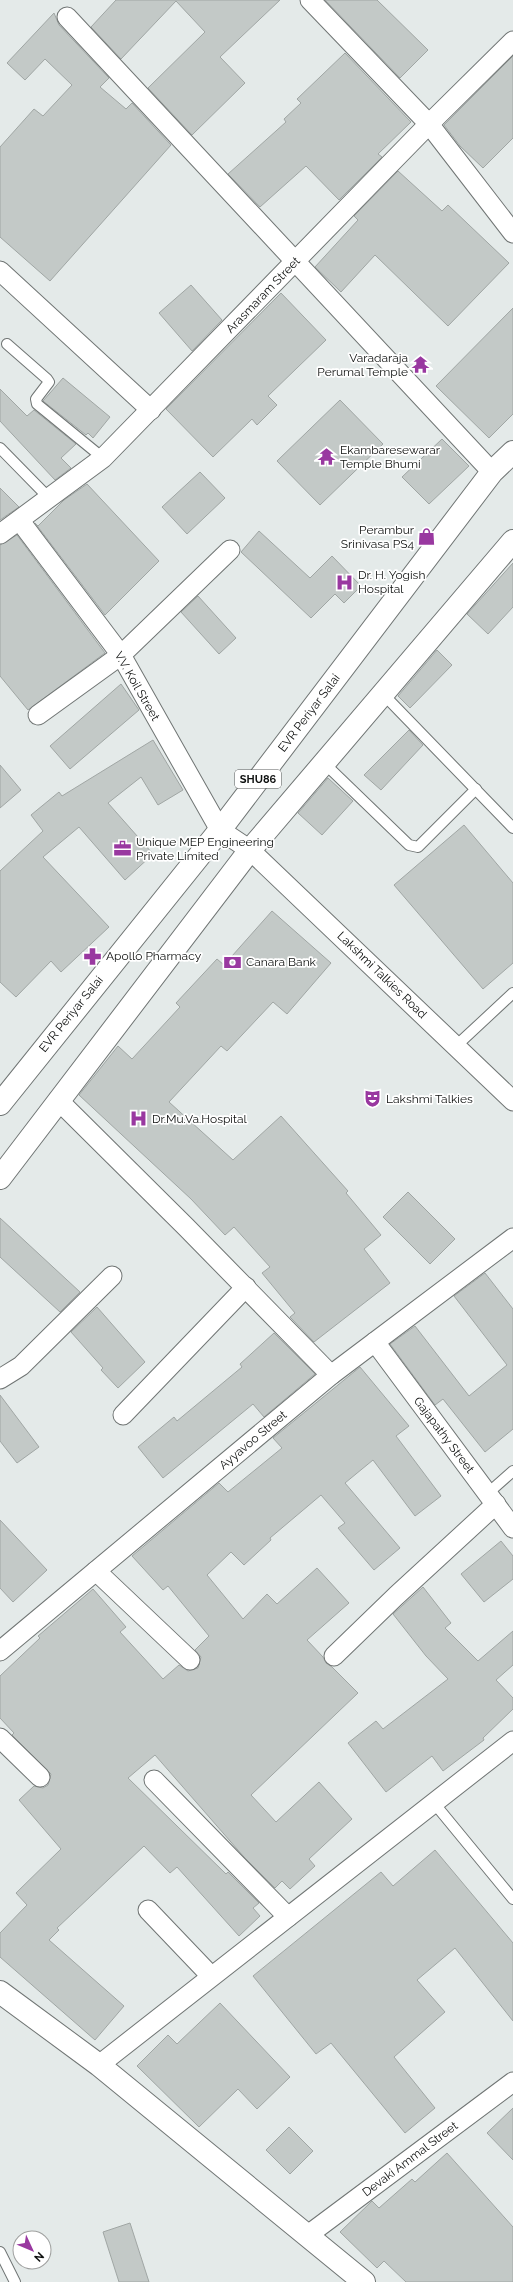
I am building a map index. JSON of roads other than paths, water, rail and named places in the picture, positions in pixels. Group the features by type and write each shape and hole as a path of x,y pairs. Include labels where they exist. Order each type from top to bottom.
{"main road":[{"name":"EVR Periyar Salai","path":"0,1104 220,830 492,472 513,452"},
{"name":"SHU86","path":"0,1178 250,850 513,541"},
{"path":"0,1992 99,2065 364,2282"}],"street":[{"path":"310,0 429,124 513,234"},
{"path":"67,17 492,472"},
{"name":"Arasmaram Street","path":"0,534 50,499 103,458 429,124 513,41"},
{"path":"0,271 151,410"},
{"name":"V.V. Koil Street","path":"20,521 120,655 220,830 250,850"},
{"path":"38,715 120,655 230,550"},
{"name":"Lakshmi Talkies Road","path":"250,850 513,1101"},
{"path":"58,1100 246,1287 331,1375"},
{"name":"Ayyavoo Street","path":"0,1651 331,1375 513,1238"},
{"path":"0,1379 20,1366 112,1276"},
{"path":"123,1415 246,1287"},
{"name":"Gajapathy Street","path":"375,1342 513,1528"},
{"path":"334,1656 492,1499"},
{"path":"96,1571 190,1660"},
{"path":"0,1738 40,1777"},
{"path":"99,2065 513,1741"},
{"path":"154,1780 288,1917"},
{"path":"148,1910 212,1976"},
{"name":"Devaki Ammal Street","path":"308,2235 513,2082"}],"lane":[{"path":"8,344 49,382 36,399 37,404 103,458"},
{"path":"0,448 50,499"},
{"path":"383,694 513,828"},
{"path":"324,763 410,844 418,847 476,789"},
{"path":"456,1046 513,993"},
{"path":"492,1499 513,1471"},
{"path":"434,1803 513,1899"},
{"path":"0,2252 14,2282"}],"place":[{"name":"Varadaraja Perumal Temple","path":"421,365"},
{"name":"Ekambaresewarar Temple Bhumi","path":"327,457"},
{"name":"Perambur Srinivasa PS4","path":"427,537"},
{"name":"Dr. H. Yogish Hospital","path":"345,582"},
{"name":"Unique MEP Engineering Private Limited","path":"123,849"},
{"name":"Apollo Pharmacy","path":"93,956"},
{"name":"Canara Bank","path":"233,962"},
{"name":"Lakshmi Talkies","path":"373,1099"},
{"name":"Dr.Mu.Va.Hospital","path":"139,1119"}]}
